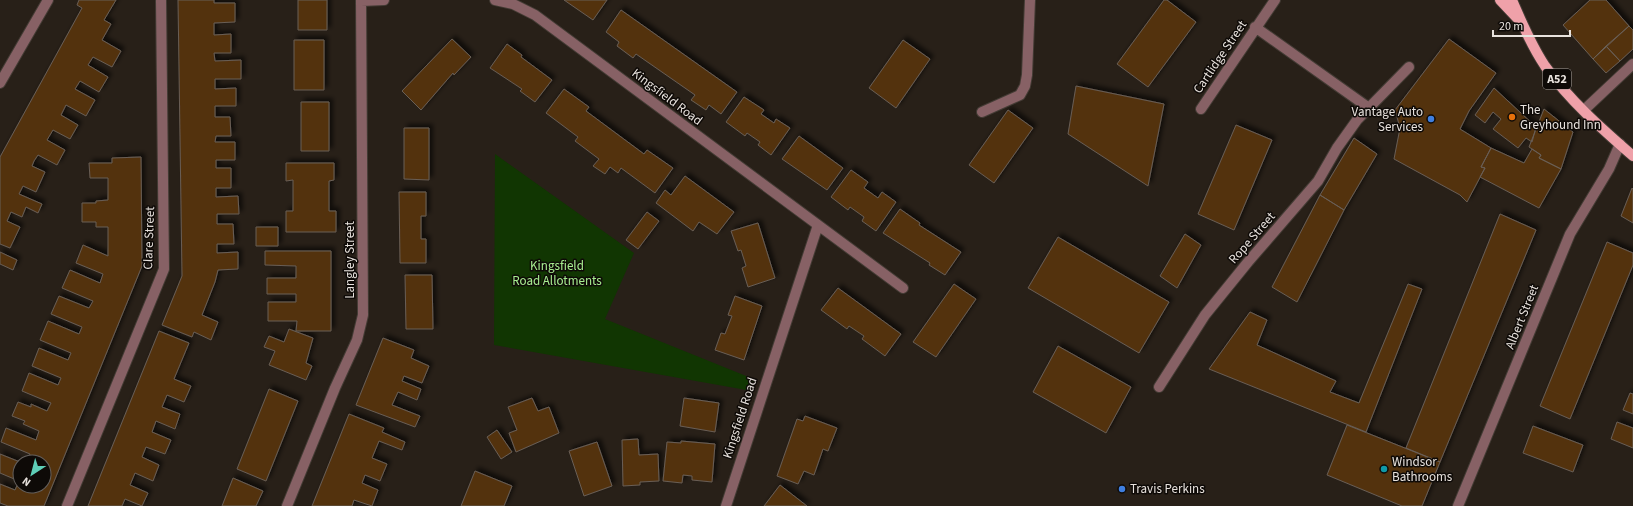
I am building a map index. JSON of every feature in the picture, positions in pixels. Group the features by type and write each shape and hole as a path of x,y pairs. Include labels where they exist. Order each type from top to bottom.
{"main road":[{"name":"A52","path":"1500,0 1522,24"},
{"name":"A52","path":"1512,0 1533,46 1546,67 1584,110 1633,156"}],"street":[{"path":"0,83 48,0"},
{"name":"Clare Street","path":"67,506 164,269 161,0"},
{"path":"361,1 384,0"},
{"name":"Kingsfield Road","path":"495,0 513,4 535,15 903,288"},
{"path":"982,112 1020,95 1025,86 1027,75 1030,0"},
{"name":"Cartlidge Street","path":"1201,109 1255,27 1275,0"},
{"name":"Langley Street","path":"287,506 335,388 357,340 363,315 361,1"},
{"path":"1255,27 1369,108"},
{"path":"1584,110 1633,64"},
{"name":"Rope Street","path":"1159,387 1206,315 1248,262 1318,180 1337,148 1357,120 1409,67"},
{"name":"Albert Street","path":"1458,506 1570,234 1609,169 1620,144"},
{"name":"Kingsfield Road","path":"726,506 818,225"}],"green space":[{"name":"Kingsfield Road Allotments","path":"495,154 634,253 605,319 756,380 752,391 494,345"}],"building":[{"path":"79,0 116,0 104,20 111,24 102,40 121,51 112,67 93,57 88,65 108,77 99,92 80,81 75,89 95,100 86,116 66,105 61,115 78,125 70,139 53,130 47,140 65,150 57,165 38,155 34,161 32,166 45,172 36,192 23,186 19,194 42,204 38,213 26,207 22,217 11,212 7,221 20,227 10,248 0,244 0,157 82,8 77,5"},
{"path":"178,0 214,0 214,3 235,3 235,22 214,23 214,35 231,34 231,53 214,53 215,61 241,60 241,79 215,79 215,89 236,88 236,106 215,106 215,117 230,117 231,136 216,136 215,142 235,142 235,160 216,160 216,168 231,168 231,188 216,188 216,197 238,196 239,214 217,214 217,224 233,224 234,244 217,244 217,253 238,252 238,269 218,270 202,315 218,322 211,340 194,332 192,337 162,325 182,276"},
{"path":"298,0 327,0 327,30 298,30"},
{"path":"564,0 607,0 593,20"},
{"path":"1164,0 1167,0 1196,22 1148,87 1117,64"},
{"path":"1590,0 1606,0 1629,26 1593,59 1563,25"},
{"path":"621,10 737,92 721,114 709,105 706,110 691,100 695,95 636,54 633,58 617,46 619,42 606,32"},
{"path":"1629,26 1633,30 1633,49 1620,61 1606,46"},
{"path":"452,39 471,57 454,75 453,73 421,110 402,91"},
{"name":"Vantage Auto Services","path":"1449,39 1496,73 1469,111 1460,129 1491,148 1481,167 1485,168 1467,202 1460,195 1394,159 1400,128 1395,110"},
{"path":"294,40 324,40 324,90 294,90"},
{"path":"903,40 930,59 896,108 869,88"},
{"path":"507,44 522,55 521,57 552,80 535,102 520,91 522,89 490,68"},
{"path":"1606,46 1620,61 1606,73 1593,59"},
{"path":"1076,86 1164,104 1148,186 1068,134"},
{"name":"The Greyhound Inn","path":"1494,88 1536,127 1532,142 1526,138 1518,148 1493,129 1501,119 1493,112 1485,123 1475,115"},
{"path":"564,89 589,107 586,111 644,154 647,150 673,168 655,193 621,168 618,173 610,167 605,174 593,166 599,159 575,141 578,137 546,113"},
{"path":"744,97 764,110 761,114 774,123 776,119 790,128 771,155 758,145 760,142 747,133 745,136 726,122"},
{"path":"301,102 329,102 329,151 301,151"},
{"path":"1544,109 1573,132 1561,169 1539,158 1541,155 1529,147"},
{"path":"1008,110 1033,128 994,183 969,165"},
{"path":"1236,125 1272,140 1234,230 1198,214"},
{"path":"404,128 429,128 429,180 404,179"},
{"path":"799,136 843,168 827,190 782,159"},
{"path":"1354,138 1377,154 1344,210 1320,195"},
{"path":"1491,148 1524,163 1532,149 1541,155 1539,158 1561,169 1539,208 1480,177 1485,168 1481,167"},
{"path":"141,157 142,266 52,486 52,454 30,454 1,442 6,428 36,440 39,431 23,424 25,421 12,416 18,402 31,407 31,404 47,411 51,403 22,391 29,373 58,385 61,378 32,366 39,348 68,360 71,353 40,340 48,321 79,334 82,327 51,314 59,296 89,308 93,301 62,288 70,270 100,283 103,274 76,263 83,245 108,256 108,227 96,227 96,222 82,222 82,203 96,203 96,201 108,200 108,178 90,178 89,163 112,163 112,158"},
{"path":"286,163 334,163 334,180 329,181 329,211 336,211 336,232 286,232 286,211 293,211 293,180 286,181"},
{"path":"851,170 868,182 864,188 878,198 882,192 896,202 876,231 862,221 864,217 850,207 848,210 831,197"},
{"path":"685,176 734,212 717,234 699,222 693,231 656,203 665,190 671,195"},
{"path":"1632,188 1633,189 1633,223 1621,216"},
{"path":"399,192 426,192 426,216 421,216 421,239 426,239 426,263 400,263"},
{"path":"1320,195 1344,210 1297,302 1272,287"},
{"path":"900,209 920,223 919,225 961,252 945,275 929,265 930,263 883,233"},
{"path":"647,212 659,221 638,249 626,240"},
{"path":"1500,214 1536,230 1440,462 1406,448"},
{"path":"758,223 775,278 748,287 742,268 746,266 741,250 738,251 731,231"},
{"path":"256,227 278,227 278,246 256,246"},
{"path":"1185,234 1201,245 1177,288 1160,276"},
{"path":"1058,237 1169,302 1139,353 1028,288"},
{"path":"1607,242 1633,253 1633,265 1570,419 1540,406"},
{"path":"265,251 331,251 331,331 296,331 297,321 268,321 268,302 296,302 296,294 267,294 267,278 296,278 296,266 265,265"},
{"path":"0,252 17,260 13,270 0,264"},
{"path":"405,275 432,275 433,329 406,329"},
{"path":"954,284 976,299 936,357 913,342"},
{"path":"1408,284 1422,289 1366,432 1209,369 1250,312 1267,320 1257,345 1336,381 1330,392 1359,403"},
{"path":"838,288 901,334 885,356 862,339 864,336 849,326 847,329 821,310"},
{"path":"735,296 762,306 744,360 715,350 721,333 725,334 732,316 728,315"},
{"path":"289,329 313,338 306,363 312,366 306,380 269,365 275,351 264,347 269,336 284,342"},
{"path":"159,331 189,343 174,379 191,386 184,402 167,395 162,407 180,414 175,429 156,421 152,432 171,440 165,454 146,447 142,457 159,465 153,481 135,473 130,485 148,493 142,506 125,499 122,506 88,506"},
{"path":"383,338 414,350 411,358 429,366 422,383 404,376 402,381 421,389 417,400 398,392 392,405 420,416 415,427 356,405"},
{"path":"1058,346 1131,387 1106,433 1033,392"},
{"path":"269,389 298,401 266,481 237,469"},
{"path":"1630,393 1633,394 1633,414 1623,410"},
{"path":"532,398 538,411 549,407 559,433 516,452 509,433 517,430 508,407"},
{"path":"684,398 719,403 715,432 680,426"},
{"path":"349,414 384,428 382,432 405,442 402,450 379,441 372,458 387,464 380,481 365,475 362,483 378,490 372,506 354,500 352,506 312,506"},
{"path":"805,416 837,428 828,451 823,449 814,475 804,471 798,484 777,476 797,419 803,421"},
{"path":"1617,422 1633,428 1633,448 1611,439"},
{"name":"Windsor Bathrooms","path":"1347,425 1440,462 1422,506 1402,506 1327,475"},
{"path":"1533,426 1583,445 1573,472 1523,453"},
{"path":"497,430 512,452 501,459 487,437"},
{"path":"638,439 639,455 658,454 659,481 640,482 640,485 623,486 622,440"},
{"path":"681,441 715,444 712,482 692,480 692,476 683,475 682,483 663,481 667,442 681,443"},
{"path":"597,442 612,486 584,496 569,451"},
{"path":"0,454 12,459 12,478 0,473"},
{"path":"475,471 512,486 504,506 461,506"},
{"path":"233,478 263,491 256,506 222,506"},
{"path":"0,484 12,489 12,494 49,494 44,506 8,506 0,503"},
{"path":"780,485 807,506 764,506"}],"place":[{"name":"The Greyhound Inn","path":"1512,117"},
{"name":"Vantage Auto Services","path":"1431,119"},
{"name":"Windsor Bathrooms","path":"1384,469"},
{"name":"Travis Perkins","path":"1122,489"}]}
